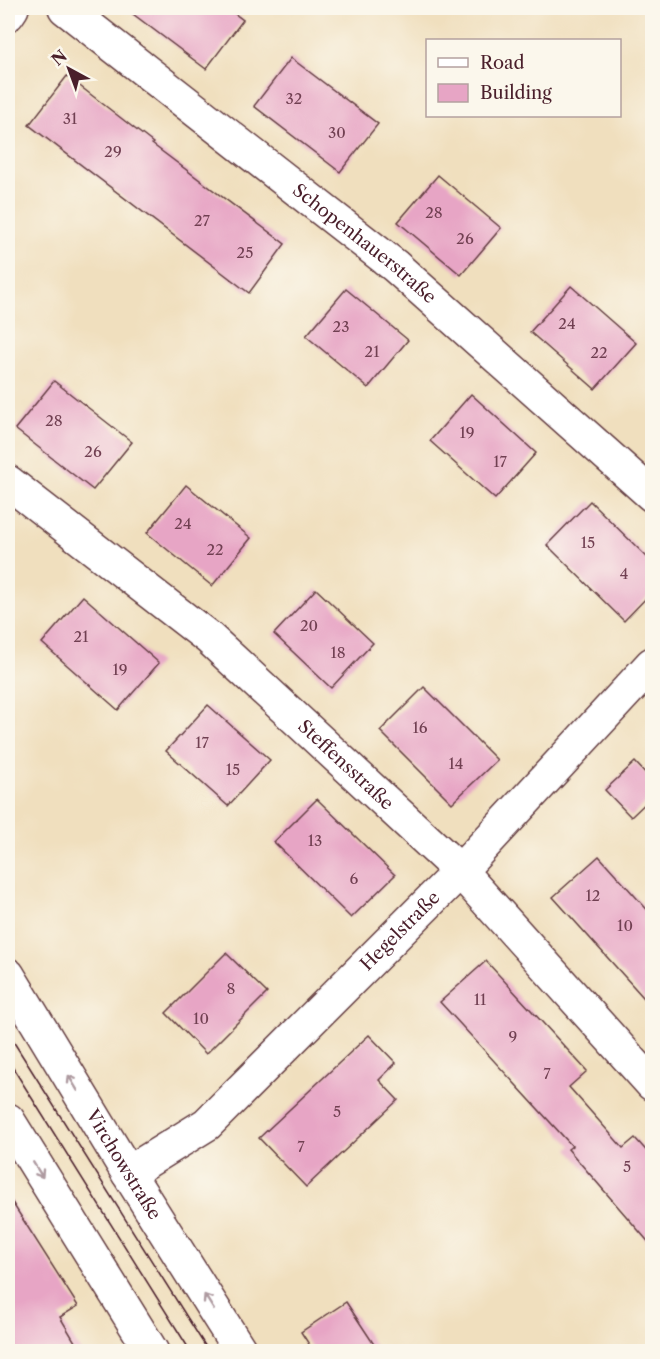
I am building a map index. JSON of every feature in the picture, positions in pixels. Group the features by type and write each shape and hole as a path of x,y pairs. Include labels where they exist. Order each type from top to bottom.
{"street":[{"path":"8,14 12,8"},
{"name":"Schopenhauerstraße","path":"65,8 395,266 652,495"},
{"name":"Steffensstraße","path":"8,482 209,638 460,870 652,1084"},
{"name":"Hegelstraße","path":"128,1173 207,1124 460,870 652,664"},
{"name":"Virchowstraße","path":"8,975 128,1173 241,1352"},
{"path":"8,1120 152,1352"}],"building":[{"path":"125,8 227,8 243,20 206,69"},
{"path":"291,58 378,124 340,172 254,106"},
{"path":"67,76 152,144 285,244 249,293 29,125"},
{"path":"438,175 501,228 461,275 398,222"},
{"path":"571,286 636,343 595,389 530,332"},
{"path":"346,289 408,340 368,388 306,336"},
{"path":"54,381 132,442 93,490 15,429"},
{"path":"471,394 536,453 495,499 430,441"},
{"path":"186,485 251,538 212,586 147,533"},
{"path":"590,501 652,562 652,592 624,621 547,545"},
{"path":"316,589 373,643 331,688 274,634"},
{"path":"83,596 159,663 118,710 42,643"},
{"path":"424,687 497,760 452,803 380,731"},
{"path":"208,705 270,760 228,806 166,751"},
{"path":"635,762 652,780 652,797 631,817 605,790"},
{"path":"317,799 395,875 351,918 274,842"},
{"path":"599,856 652,915 652,1007 553,897"},
{"path":"226,953 267,993 206,1054 166,1013"},
{"path":"486,961 587,1071 569,1087 623,1148 635,1138 652,1157 652,1246 568,1149 572,1146 440,1002"},
{"path":"369,1035 396,1063 379,1080 398,1100 306,1187 259,1138"},
{"path":"8,1196 78,1306 60,1317 81,1352 8,1352"},
{"path":"346,1302 379,1352 314,1352 301,1332"}],"tram line":[{"path":"8,1033 209,1352"},
{"path":"8,1060 191,1352"}]}
